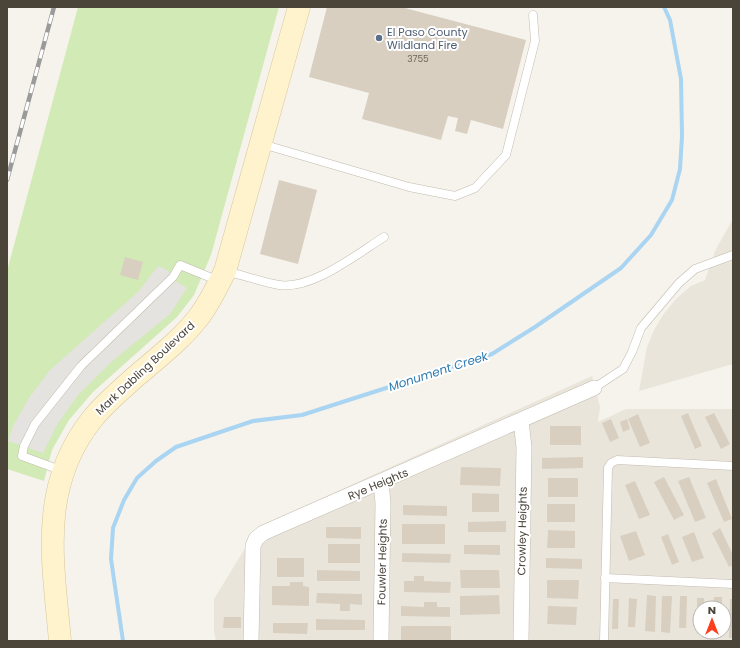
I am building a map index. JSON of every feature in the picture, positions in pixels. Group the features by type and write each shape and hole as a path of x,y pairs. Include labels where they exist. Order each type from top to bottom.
{"street":[{"name":"Mark Dabling Boulevard","path":"60,641 52,537 54,506 64,471 75,445 93,418 107,403 184,335 202,313 222,276 299,7"},
{"name":"Rye Heights","path":"251,641 253,546 256,539 263,533 381,483 594,388"},
{"name":"Crowley Heights","path":"521,421 524,447 521,641"},
{"name":"Fouwler Heights","path":"381,483 383,503 381,641"}],"lane":[{"path":"259,143 409,187 455,196 475,188 506,155 535,41 533,15"},
{"path":"64,471 22,456 24,446 35,424 81,366 173,277 180,265 222,276 280,285 300,283 326,272 384,237"},
{"path":"594,388 623,369 632,352 641,328 679,284 695,269 733,255"},
{"path":"604,641 604,578 608,468 611,463 617,460 733,466"},
{"path":"604,578 733,584"}],"shaded area":[{"path":"733,219 733,364 639,391 647,347 654,330 663,315 676,299 691,286 705,280 716,249"},
{"path":"158,266 167,270 177,282 187,288 170,314 110,363 78,395 57,425 43,453 8,441 14,424 29,398 50,370 138,292"},
{"path":"592,376 600,407 598,422 626,409 733,409 733,641 216,641 214,631 214,599 258,527"}],"green space":[{"path":"78,7 279,7 211,255 194,295 177,317 93,392 69,420 52,450 44,481 7,469 7,271"}],"building":[{"path":"327,7 401,7 526,40 503,129 471,120 467,134 455,131 458,118 448,116 441,140 362,119 369,93 309,77"},
{"path":"279,180 317,190 298,264 260,254"},
{"path":"125,257 143,262 138,280 120,275"},
{"path":"688,413 702,446 695,449 681,416"},
{"path":"714,413 730,444 721,449 705,417"},
{"path":"638,414 650,443 640,447 628,419"},
{"path":"611,419 619,438 610,442 602,423"},
{"path":"627,419 630,429 623,432 620,422"},
{"path":"550,426 581,426 581,445 550,445"},
{"path":"583,457 583,468 542,469 542,458"},
{"path":"461,467 501,468 500,486 460,485"},
{"path":"664,477 684,515 674,520 654,482"},
{"path":"689,477 706,518 695,522 678,481"},
{"path":"548,478 578,478 578,497 548,497"},
{"path":"716,479 732,519 724,522 707,483"},
{"path":"635,481 650,515 639,519 625,485"},
{"path":"472,493 499,494 499,512 472,512"},
{"path":"547,504 575,504 575,522 547,522"},
{"path":"403,505 447,506 447,516 403,515"},
{"path":"506,521 506,532 468,532 468,522"},
{"path":"402,524 445,524 445,544 402,544"},
{"path":"326,527 361,527 361,539 326,538"},
{"path":"720,528 733,555 733,565 729,567 712,533"},
{"path":"548,530 575,531 575,548 547,548"},
{"path":"636,531 645,555 629,561 620,536"},
{"path":"694,532 704,558 692,562 682,537"},
{"path":"668,534 679,562 672,565 661,537"},
{"path":"328,544 360,544 360,563 328,563"},
{"path":"464,545 500,545 500,555 464,554"},
{"path":"402,553 451,554 450,563 402,562"},
{"path":"277,558 304,558 304,577 277,577"},
{"path":"546,558 582,559 582,569 546,568"},
{"path":"317,570 360,571 360,581 317,581"},
{"path":"460,570 499,570 500,588 461,588"},
{"path":"414,576 424,576 424,581 451,582 450,593 404,592 404,581 414,581"},
{"path":"547,580 579,580 578,599 547,598"},
{"path":"290,582 303,582 303,586 309,587 309,606 272,605 272,586 290,586"},
{"path":"317,593 362,594 362,605 350,604 350,611 340,611 340,604 316,603"},
{"path":"499,595 500,614 460,615 460,596"},
{"path":"647,595 656,596 655,632 645,631"},
{"path":"662,596 672,596 670,633 661,632"},
{"path":"680,596 687,596 686,628 679,628"},
{"path":"714,597 722,597 722,600 714,600"},
{"path":"629,598 637,599 635,627 628,627"},
{"path":"697,598 704,598 704,600 697,600"},
{"path":"613,599 619,599 618,629 612,629"},
{"path":"733,599 733,638 732,600 730,600"},
{"path":"424,602 437,602 437,607 450,607 450,617 401,616 401,606 424,607"},
{"path":"548,606 577,607 576,625 547,624"},
{"path":"224,617 241,617 241,628 223,628"},
{"path":"316,619 365,620 365,630 316,630"},
{"path":"273,623 308,623 307,634 273,633"},
{"path":"401,626 451,626 451,641 401,641"}],"waterway":[{"name":"Monument Creek","path":"123,641 111,559 113,528 124,500 137,478 156,461 176,447 253,421 302,415 492,354 535,327 621,268 651,235 672,200 680,169 682,136 681,79 670,20 664,7"}],"railway":[{"path":"7,180 54,7"}],"place":[{"name":"El Paso County Wildland Fire","path":"379,38"}]}
